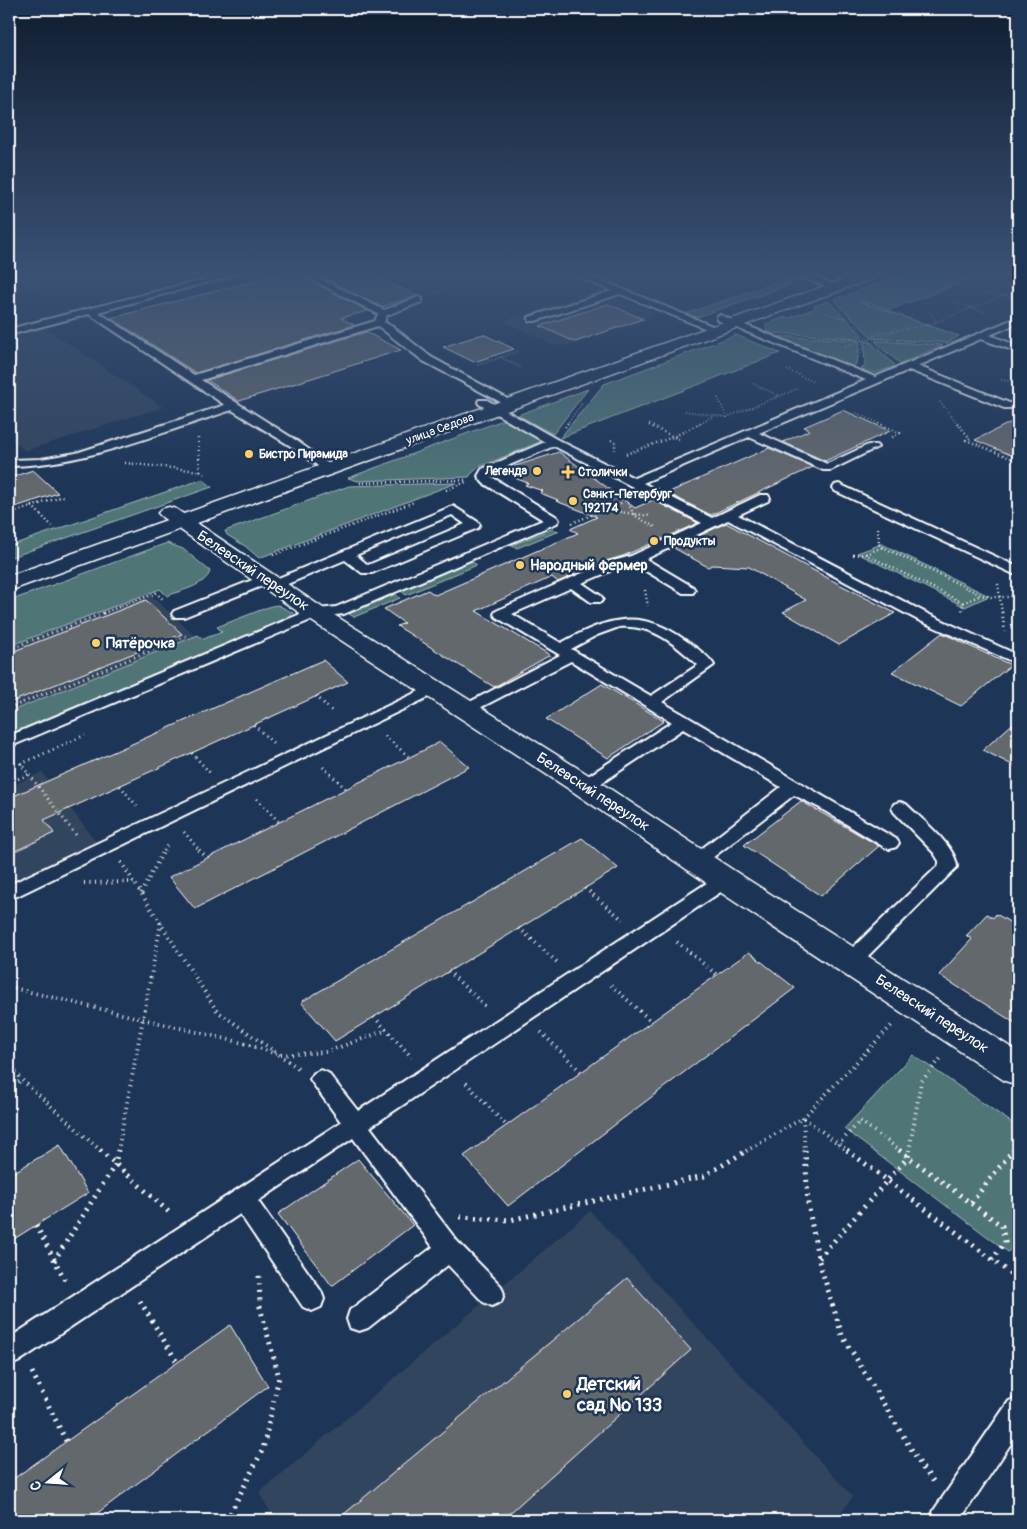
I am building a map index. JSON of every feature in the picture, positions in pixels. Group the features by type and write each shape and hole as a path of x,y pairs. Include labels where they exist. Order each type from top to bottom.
{"main road":[{"name":"улица Седова","path":"9,584 175,518 658,345"},
{"name":"улица Седова","path":"9,569 175,518"},
{"name":"Белевский переулок","path":"175,518 268,574 315,614 585,786 725,880 1018,1070"}],"lane":[{"path":"142,345 233,406 293,443 322,465"},
{"path":"192,379 296,345"},
{"path":"412,345 427,359 497,402 650,491 713,523"},
{"path":"784,345 820,357 877,381"},
{"path":"634,482 960,345"},
{"path":"909,368 1008,406"},
{"path":"9,462 41,462 78,456 233,406"},
{"path":"754,432 826,468 872,447"},
{"path":"553,520 487,480 484,476 486,471 558,436"},
{"path":"839,488 1018,572"},
{"path":"764,498 678,540 632,560 608,567 501,614 890,843"},
{"path":"179,614 268,574 347,555 453,510 474,525 367,570 347,555"},
{"path":"728,515 923,617 1014,658"},
{"path":"9,742 315,614 339,610 553,520"},
{"path":"632,560 688,590"},
{"path":"572,583 596,599"},
{"path":"465,710 566,652 601,628 629,622 645,624 662,630 707,665 650,703"},
{"path":"9,893 110,845 174,820 241,782 434,689"},
{"path":"585,786 684,722"},
{"path":"697,861 793,787"},
{"path":"851,962 948,868 948,860 940,849 900,808"},
{"path":"14,1349 725,880"},
{"path":"320,1079 449,1249 492,1294"},
{"path":"242,1199 312,1299"},
{"path":"359,1319 449,1249"},
{"path":"949,1513 1018,1410"}],"path":[{"path":"820,357 846,345"},
{"path":"877,345 898,365 909,368"},
{"path":"479,364 519,351"},
{"path":"501,357 520,367"},
{"path":"786,370 814,382 806,385"},
{"path":"727,417 797,389"},
{"path":"718,398 727,417"},
{"path":"558,436 585,399"},
{"path":"938,399 970,438 966,440 1018,461"},
{"path":"829,401 900,433 872,447"},
{"path":"685,411 727,417 754,432"},
{"path":"625,454 636,452 673,437 714,416"},
{"path":"197,418 200,471"},
{"path":"649,425 705,453"},
{"path":"78,456 83,459 200,471 204,474"},
{"path":"351,483 470,480 442,491"},
{"path":"553,520 567,526 650,491"},
{"path":"9,514 64,496"},
{"path":"627,500 634,515 678,540"},
{"path":"268,574 414,502"},
{"path":"32,506 52,526"},
{"path":"876,506 880,544 883,547 981,595 1018,596"},
{"path":"865,554 883,547"},
{"path":"632,560 644,585 651,617 645,624"},
{"path":"994,561 1014,658"},
{"path":"9,649 156,593 179,614 193,633 9,708"},
{"path":"963,603 981,595"},
{"path":"368,721 409,757"},
{"path":"306,750 346,789"},
{"path":"15,756 90,854"},
{"path":"9,783 29,774"},
{"path":"241,782 279,822"},
{"path":"141,893 174,820 206,858"},
{"path":"110,845 217,1011 310,1077 320,1079"},
{"path":"586,888 717,975"},
{"path":"54,1261 115,1165 160,923"},
{"path":"519,928 652,1022"},
{"path":"448,971 505,1026"},
{"path":"9,987 247,1044 279,1054 326,1052 387,1030"},
{"path":"523,1014 581,1072"},
{"path":"374,1017 430,1076"},
{"path":"428,1222 444,1216 510,1220 704,1176 803,1118 897,1020"},
{"path":"818,1258 908,1157 921,1082 945,1052"},
{"path":"9,1063 22,1080 192,1232"},
{"path":"448,1064 507,1126"},
{"path":"9,1088 22,1080"},
{"path":"803,1118 1018,1279"},
{"path":"803,1118 808,1204 818,1258 842,1335 949,1513"},
{"path":"838,1145 860,1121 1002,1226 1005,1242 992,1260"},
{"path":"971,1203 1018,1144"},
{"path":"36,1225 79,1307"},
{"path":"228,1520 263,1449 279,1377 260,1306 259,1268"},
{"path":"126,1276 177,1362"},
{"path":"14,1349 66,1441"}],"shaded area":[{"path":"9,345 71,345 163,407 25,451 9,437"},
{"name":"Пятёрочка","path":"149,593 195,636 9,711 9,646"},
{"path":"42,772 98,844 9,886 9,787"},
{"name":"Детский сад № 133","path":"590,1211 853,1497 835,1520 275,1520 259,1493"}],"green space":[{"path":"708,345 761,345 780,353 560,438 604,384"},
{"path":"795,345 859,345 858,358 854,368"},
{"path":"864,345 874,345 896,366 875,373 860,370 865,366"},
{"path":"880,345 942,345 900,364"},
{"path":"588,389 553,434 518,415"},
{"path":"503,420 542,441 479,467 469,477 358,481 348,478"},
{"path":"203,479 212,487 9,558 9,546"},
{"path":"456,483 259,558 245,546 227,535 225,531 349,486"},
{"path":"552,529 559,531 517,548 512,545"},
{"path":"167,543 183,549 210,571 208,576 198,584 167,596 160,589 9,646 9,601"},
{"path":"882,544 989,596 965,607 857,553"},
{"path":"471,561 477,565 406,595 401,591"},
{"path":"395,594 400,598 354,617 349,614"},
{"path":"278,605 293,613 282,620 9,734 9,712 198,635 203,639 222,632 217,627"},
{"path":"913,1055 1018,1127 1018,1237 1008,1252 844,1129"}],"building":[{"path":"153,345 287,345 196,373"},
{"path":"322,345 392,345 401,350 239,401 207,380"},
{"path":"448,345 506,345 514,349 474,362 443,347"},
{"path":"843,410 890,431 825,461 783,442 810,430 804,427"},
{"path":"1018,419 1018,458 975,440"},
{"path":"769,448 813,467 711,515 667,493"},
{"path":"559,452 635,508 653,500 698,523 558,582 552,577 476,611 550,655 494,687 397,626 404,623 384,609 428,590 435,595 578,533 570,529 597,517 540,493 543,491 525,485 528,483 512,477 515,474 503,470"},
{"path":"33,470 58,493 9,509 9,478"},
{"path":"726,523 895,613 839,645 783,612 806,600 749,567 712,565 708,567 674,548"},
{"name":"Пятёрочка","path":"146,600 182,634 9,703 9,653"},
{"path":"942,633 1011,665 961,706 892,672"},
{"path":"323,660 348,682 44,820 54,833 9,854 9,798"},
{"path":"602,684 664,721 608,758 546,719"},
{"path":"1018,719 1018,768 983,750"},
{"path":"440,742 469,767 195,909 169,877"},
{"path":"801,801 879,846 821,896 744,845"},
{"path":"582,838 618,868 335,1041 301,1002"},
{"path":"987,914 993,918 996,914 1018,927 1018,1025 939,975 972,939 966,936"},
{"path":"749,952 795,988 508,1206 464,1156"},
{"path":"60,1145 88,1193 9,1242 9,1175"},
{"path":"358,1159 413,1225 332,1286 278,1214"},
{"path":"627,1278 691,1350 502,1520 337,1520"},
{"path":"230,1325 268,1386 88,1520 9,1520 9,1482"}],"place":[{"name":"Бистро Пирамида","path":"249,454"},
{"name":"Легенда","path":"537,471"},
{"name":"Столички","path":"568,472"},
{"name":"Санкт-Петербург 192174","path":"573,501"},
{"name":"Продукты","path":"654,541"},
{"name":"Народный фермер","path":"520,565"},
{"name":"Пятёрочка","path":"96,643"},
{"name":"Детский сад № 133","path":"567,1394"}]}
